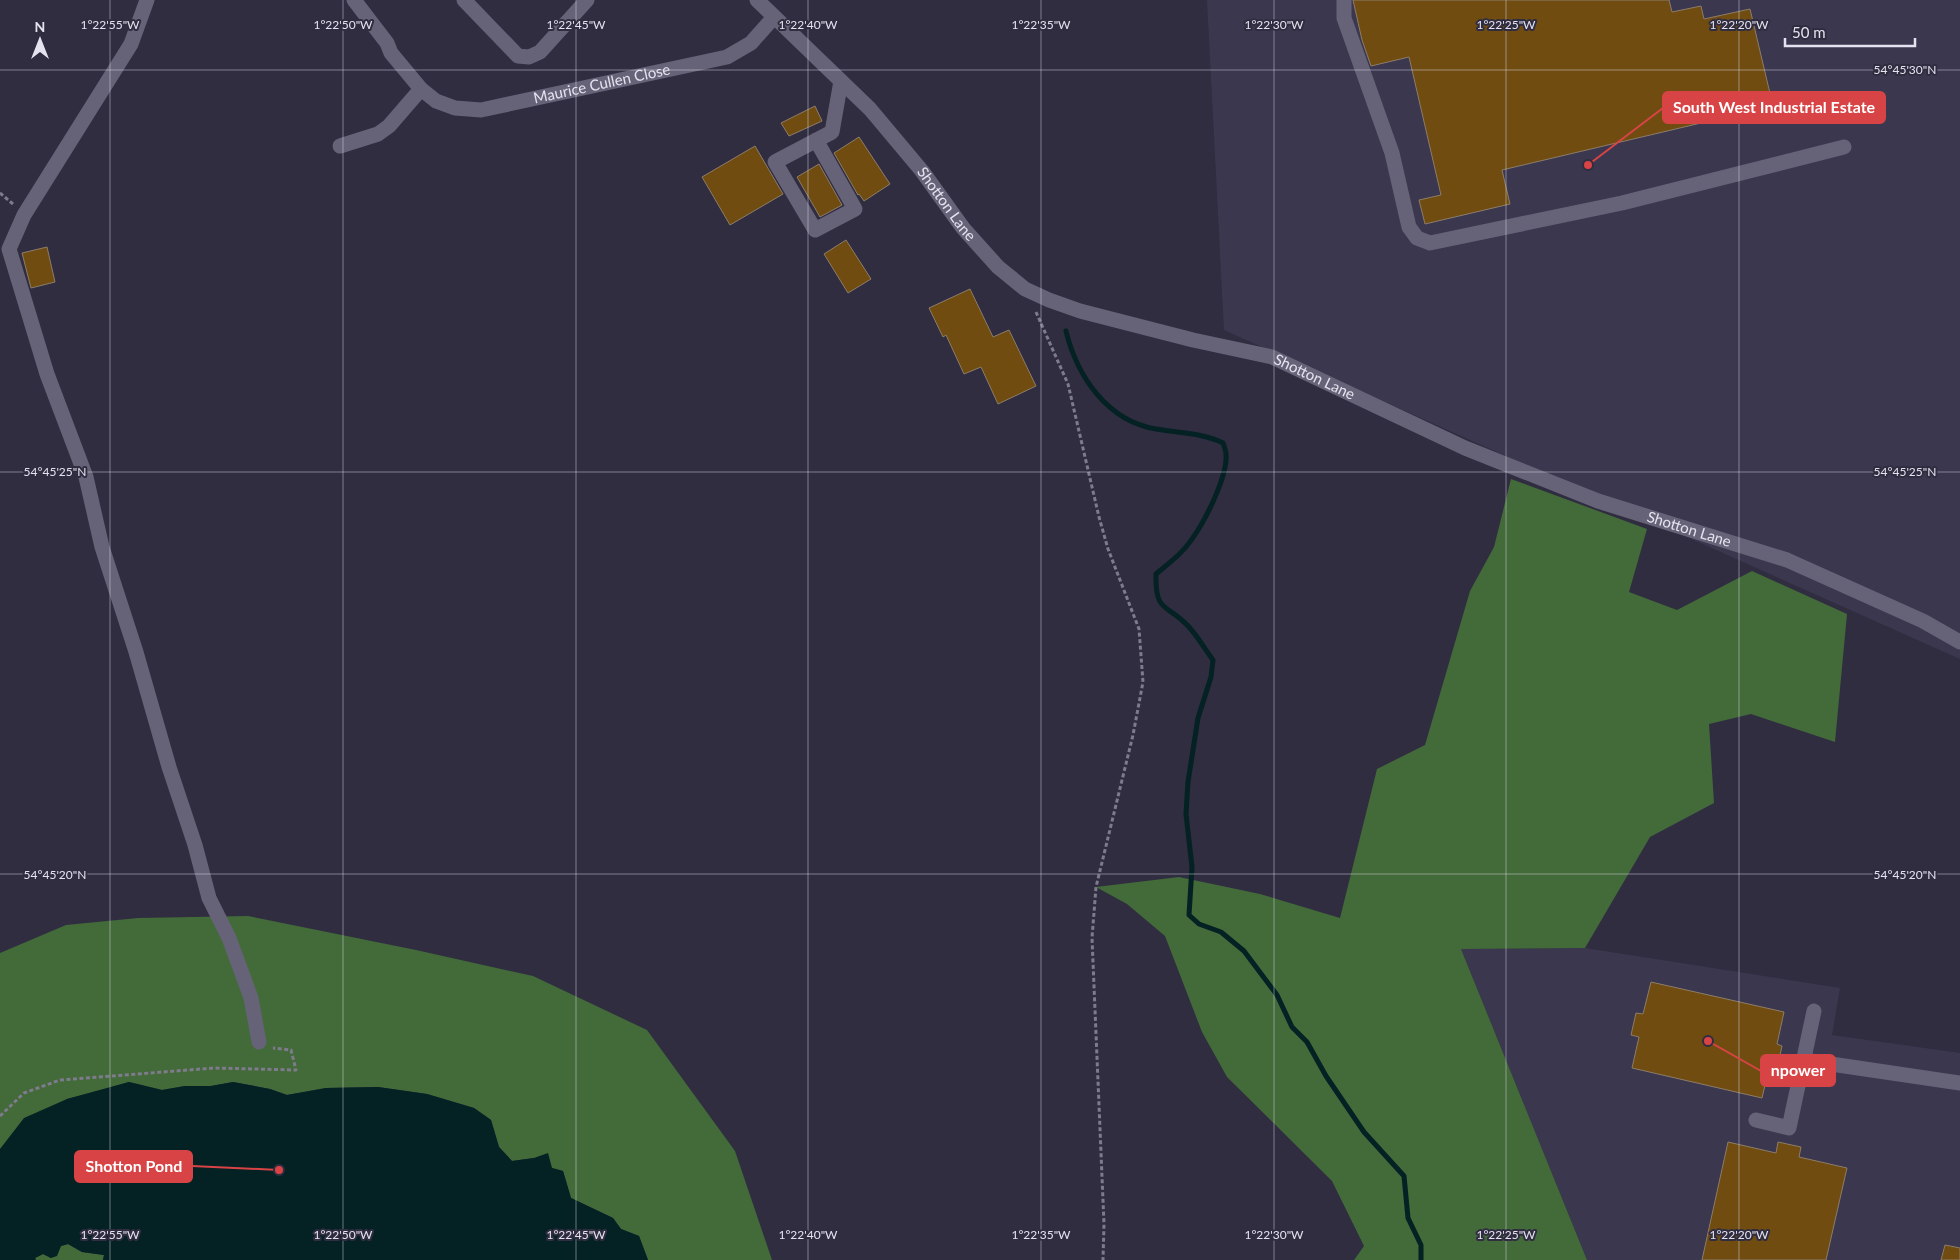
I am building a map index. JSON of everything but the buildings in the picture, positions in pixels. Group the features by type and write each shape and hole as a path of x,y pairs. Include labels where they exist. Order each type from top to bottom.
{"street":[{"path":"146,0 131,44 24,215 9,250 47,374 86,477 102,547 136,652 169,767 195,845 209,898 229,938 251,998 259,1042"},
{"name":"Maurice Cullen Close","path":"354,0 386,43 391,53 420,89 436,101 455,108 481,110 727,57 751,43 774,17"},
{"path":"464,0 518,56 529,58 540,52 586,0"},
{"name":"Shotton Lane","path":"757,0 870,109 905,150 963,228 998,266 1025,288 1049,300 1080,311 1193,340 1272,357 1465,448 1598,501 1787,560 1924,621 1960,642"},
{"path":"1344,0 1344,18 1392,153 1409,227 1417,238 1430,243 1622,203 1844,147"},
{"path":"816,140 855,209 816,230 776,162 816,140 832,132 841,81"},
{"path":"340,146 378,134 389,126 420,89"},
{"path":"1756,1120 1789,1128 1814,1011"},
{"path":"1804,1060 1960,1083"}],"path":[{"path":"1025,288 1068,384 1098,517 1108,549 1139,629 1143,682 1133,735 1094,896 1092,938 1104,1224 1103,1260"},
{"path":"0,1116 24,1092 60,1080 214,1068 296,1070 291,1050 260,1047 259,1042"}],"shaded area":[{"path":"1207,0 1960,0 1960,659 1224,330"},
{"path":"1585,948 1840,988 1832,1035 1960,1053 1960,1260 1587,1260 1461,949"},
{"path":"129,1082 162,1090 185,1086 211,1086 233,1082 270,1089 287,1095 326,1088 378,1087 427,1094 474,1108 491,1120 499,1147 512,1161 534,1158 548,1153 552,1168 563,1171 571,1198 613,1218 621,1229 639,1236 648,1260 103,1260 104,1255 82,1252 68,1244 61,1246 57,1256 51,1258 43,1254 35,1258 36,1260 0,1260 0,1149 24,1118 67,1099"}],"green space":[{"path":"1511,479 1647,529 1629,592 1677,610 1752,571 1847,614 1835,742 1751,714 1709,724 1714,803 1650,837 1585,948 1461,949 1587,1260 1354,1260 1364,1246 1332,1181 1227,1077 1202,1032 1165,936 1127,904 1096,887 1179,877 1260,894 1340,918 1377,769 1425,745 1470,591 1494,547"},
{"path":"248,916 533,976 647,1030 735,1151 772,1260 648,1260 639,1236 621,1229 613,1218 571,1198 563,1171 552,1168 534,1158 512,1161 499,1147 491,1120 474,1108 427,1094 378,1087 326,1088 287,1095 270,1089 233,1082 211,1086 185,1086 162,1090 129,1082 67,1099 0,1149 0,953 66,925 138,918"},
{"path":"68,1244 82,1252 104,1255 103,1260 36,1260 35,1258 43,1254 51,1258 61,1246"}],"waterway":[{"path":"1066,331 1071,348 1086,380 1097,394 1123,417 1156,429 1199,435 1223,443 1226,463 1220,486 1209,510 1184,549 1156,574 1156,587 1160,602 1189,627 1213,660 1211,677 1198,718 1188,782 1186,814 1192,867 1189,915 1199,924 1221,932 1244,951 1277,995 1292,1027 1307,1042 1326,1076 1364,1132 1404,1176 1408,1218 1421,1245 1421,1260"}],"place":[{"name":"South West Industrial Estate","path":"1588,165"},
{"name":"npower","path":"1708,1041"},
{"name":"Shotton Pond","path":"279,1170"}]}
